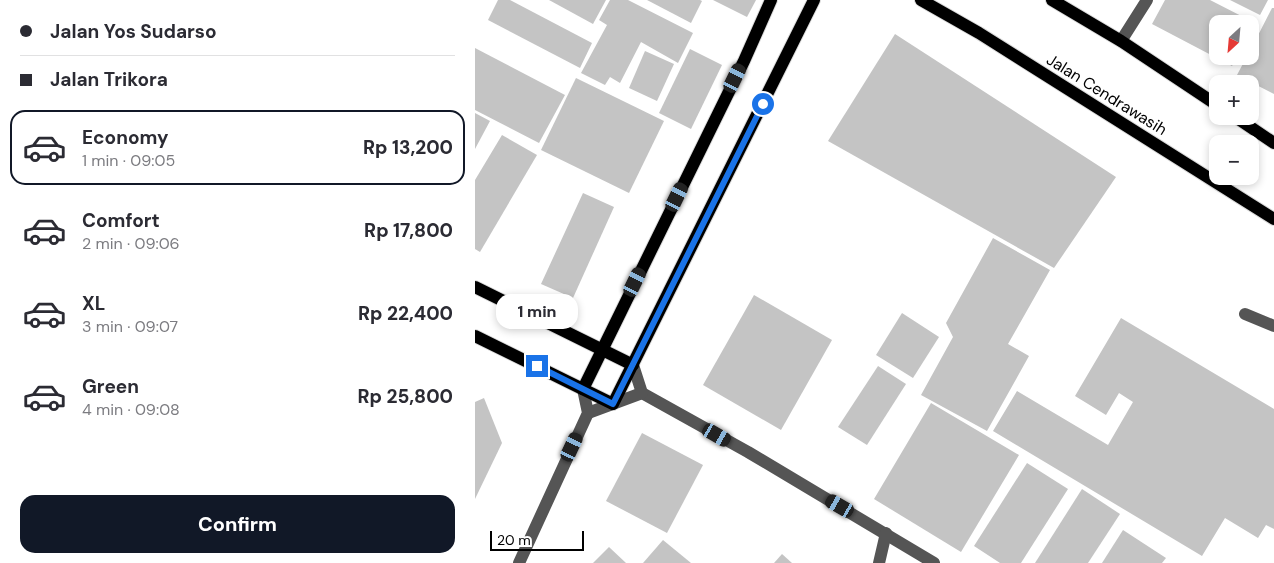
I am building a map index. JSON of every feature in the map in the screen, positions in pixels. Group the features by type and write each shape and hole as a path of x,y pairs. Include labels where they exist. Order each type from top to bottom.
{"main road":[{"path":"583,389 744,61 771,0"},
{"path":"475,336 613,404 814,0"},
{"name":"Jalan Cendrawasih","path":"921,0 979,33 1274,219"},
{"path":"1052,0 1121,41 1209,100"},
{"path":"1247,125 1274,143"},
{"path":"475,287 633,365"}],"street":[{"path":"1121,41 1147,0"},
{"path":"1245,314 1274,326"},
{"path":"633,365 642,393 748,452 934,563"},
{"path":"519,563 588,413 583,389"},
{"path":"588,413 642,393"},
{"path":"879,563 886,533"}],"building":[{"path":"498,0 510,0 592,43 580,68 488,20"},
{"path":"549,0 606,0 593,24"},
{"path":"610,0 628,0 693,33 678,63 641,42 620,83 610,77 605,85 581,73 607,25 599,20"},
{"path":"647,0 700,0 702,1 691,23"},
{"path":"713,0 756,0 747,17"},
{"path":"1165,0 1210,0 1239,15 1209,15 1209,54 1152,24"},
{"path":"1230,0 1268,0 1260,15"},
{"path":"1272,8 1274,8 1274,94 1259,86 1259,75 1237,75 1242,65 1259,65 1259,33"},
{"path":"895,34 1116,177 1054,268 828,141"},
{"path":"475,48 565,95 539,143 475,110"},
{"path":"690,49 722,65 691,129 659,113"},
{"path":"645,51 674,64 657,101 629,88"},
{"path":"576,78 664,121 629,193 541,150"},
{"path":"475,113 490,121 475,149"},
{"path":"502,135 537,155 480,252 475,249 475,180"},
{"path":"583,193 614,207 573,298 541,284"},
{"path":"993,238 1050,270 1008,344 1029,356 987,431 921,395 953,337 946,323"},
{"path":"754,295 832,340 781,430 703,385"},
{"path":"902,313 939,337 913,378 876,355"},
{"path":"1121,318 1274,409 1274,529 1266,525 1258,538 1225,518 1202,556 993,431 1017,391 1108,445 1133,402 1119,393 1106,415 1075,396"},
{"path":"878,366 906,384 867,445 838,427"},
{"path":"484,398 502,443 475,499 475,402"},
{"path":"931,403 1019,455 961,552 874,499"},
{"path":"642,433 703,465 667,533 606,501"},
{"path":"1027,463 1068,489 1021,563 1000,563 974,546"},
{"path":"1082,489 1120,514 1088,563 1035,563"},
{"path":"1123,530 1166,558 1162,563 1102,563"},
{"path":"663,540 691,563 643,563"},
{"path":"609,547 626,563 593,563"},
{"path":"782,554 792,563 774,563"}],"route":[{"path":"537,366 613,404 763,104"}]}
